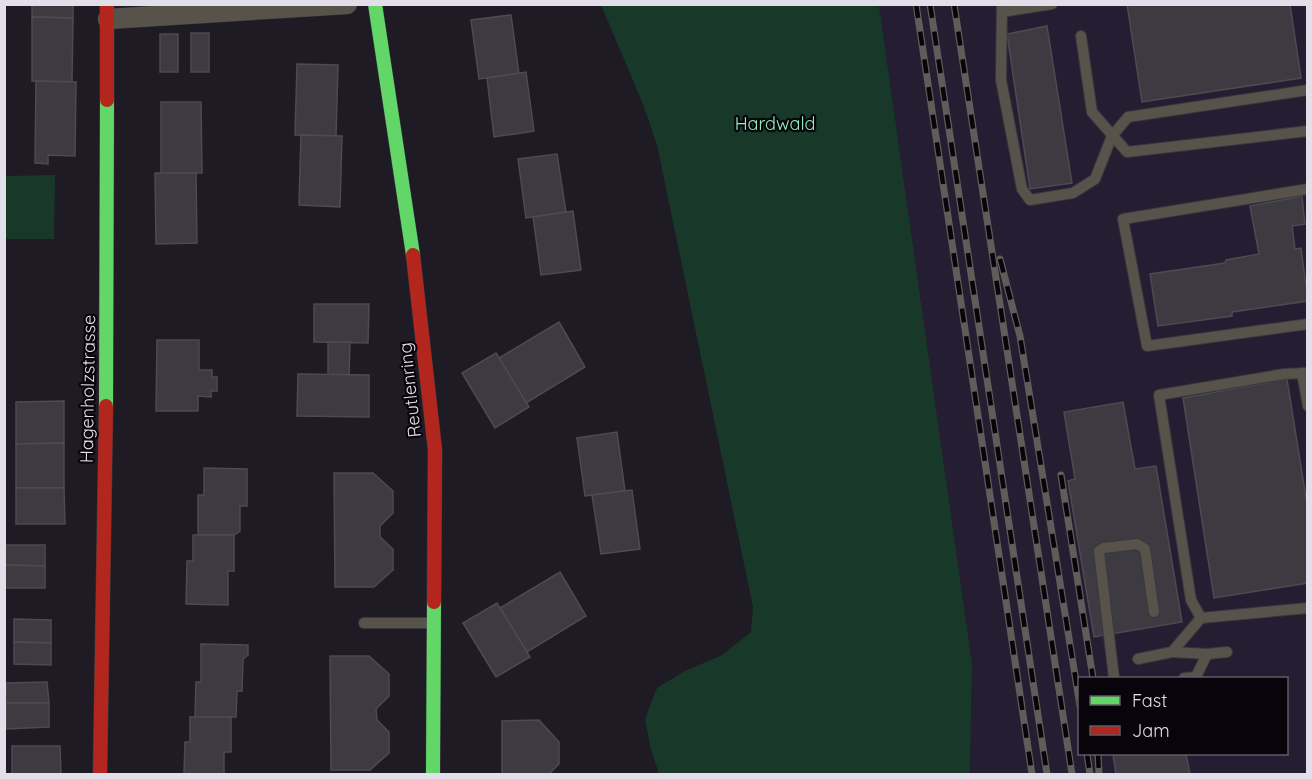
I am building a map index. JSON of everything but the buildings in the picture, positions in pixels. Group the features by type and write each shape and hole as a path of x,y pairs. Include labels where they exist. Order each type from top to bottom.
{"street":[{"path":"107,12 347,4"},
{"name":"Reutlenring","path":"375,4 411,242 435,450 433,774"},
{"name":"Hagenholzstrasse","path":"100,774 108,299 107,12"}],"lane":[{"path":"1052,4 1002,8 1001,80 1022,189 1030,200 1073,193 1095,179 1112,136 1128,117 1308,90"},
{"path":"1082,36 1092,112 1127,152 1308,131"},
{"path":"1308,189 1123,219 1147,346 1308,324"},
{"path":"1201,618 1191,600 1159,395 1284,374 1305,373 1308,406"},
{"path":"1114,677 1099,551 1104,548 1137,544 1145,549 1154,612"},
{"path":"1172,652 1201,618 1308,608"},
{"path":"364,623 435,623"},
{"path":"1138,659 1172,652 1207,654 1227,652"},
{"path":"1196,677 1207,654"}],"shaded area":[{"path":"879,5 1307,5 1307,774 970,774 972,664"}],"green space":[{"name":"Hardwald","path":"601,5 879,5 972,664 970,774 659,774 645,719 657,688 685,671 722,655 751,632 753,607 657,145 643,104"},
{"path":"55,175 54,239 5,239 5,176"}],"railway":[{"path":"916,4 1032,774"},
{"path":"930,4 1047,774"},
{"path":"954,4 1072,774"},
{"path":"1000,259 1020,336 1078,694"},
{"path":"1061,475 1093,677"},
{"path":"1087,755 1090,774"},
{"path":"1098,755 1099,774"}],"traffic: fast":[{"path":"375,4 413,255"},
{"path":"106,406 107,100"},
{"path":"433,774 434,602"}],"traffic: jam":[{"path":"107,4 107,100"},
{"path":"413,255 435,450 434,602"},
{"path":"100,774 106,406"}]}
